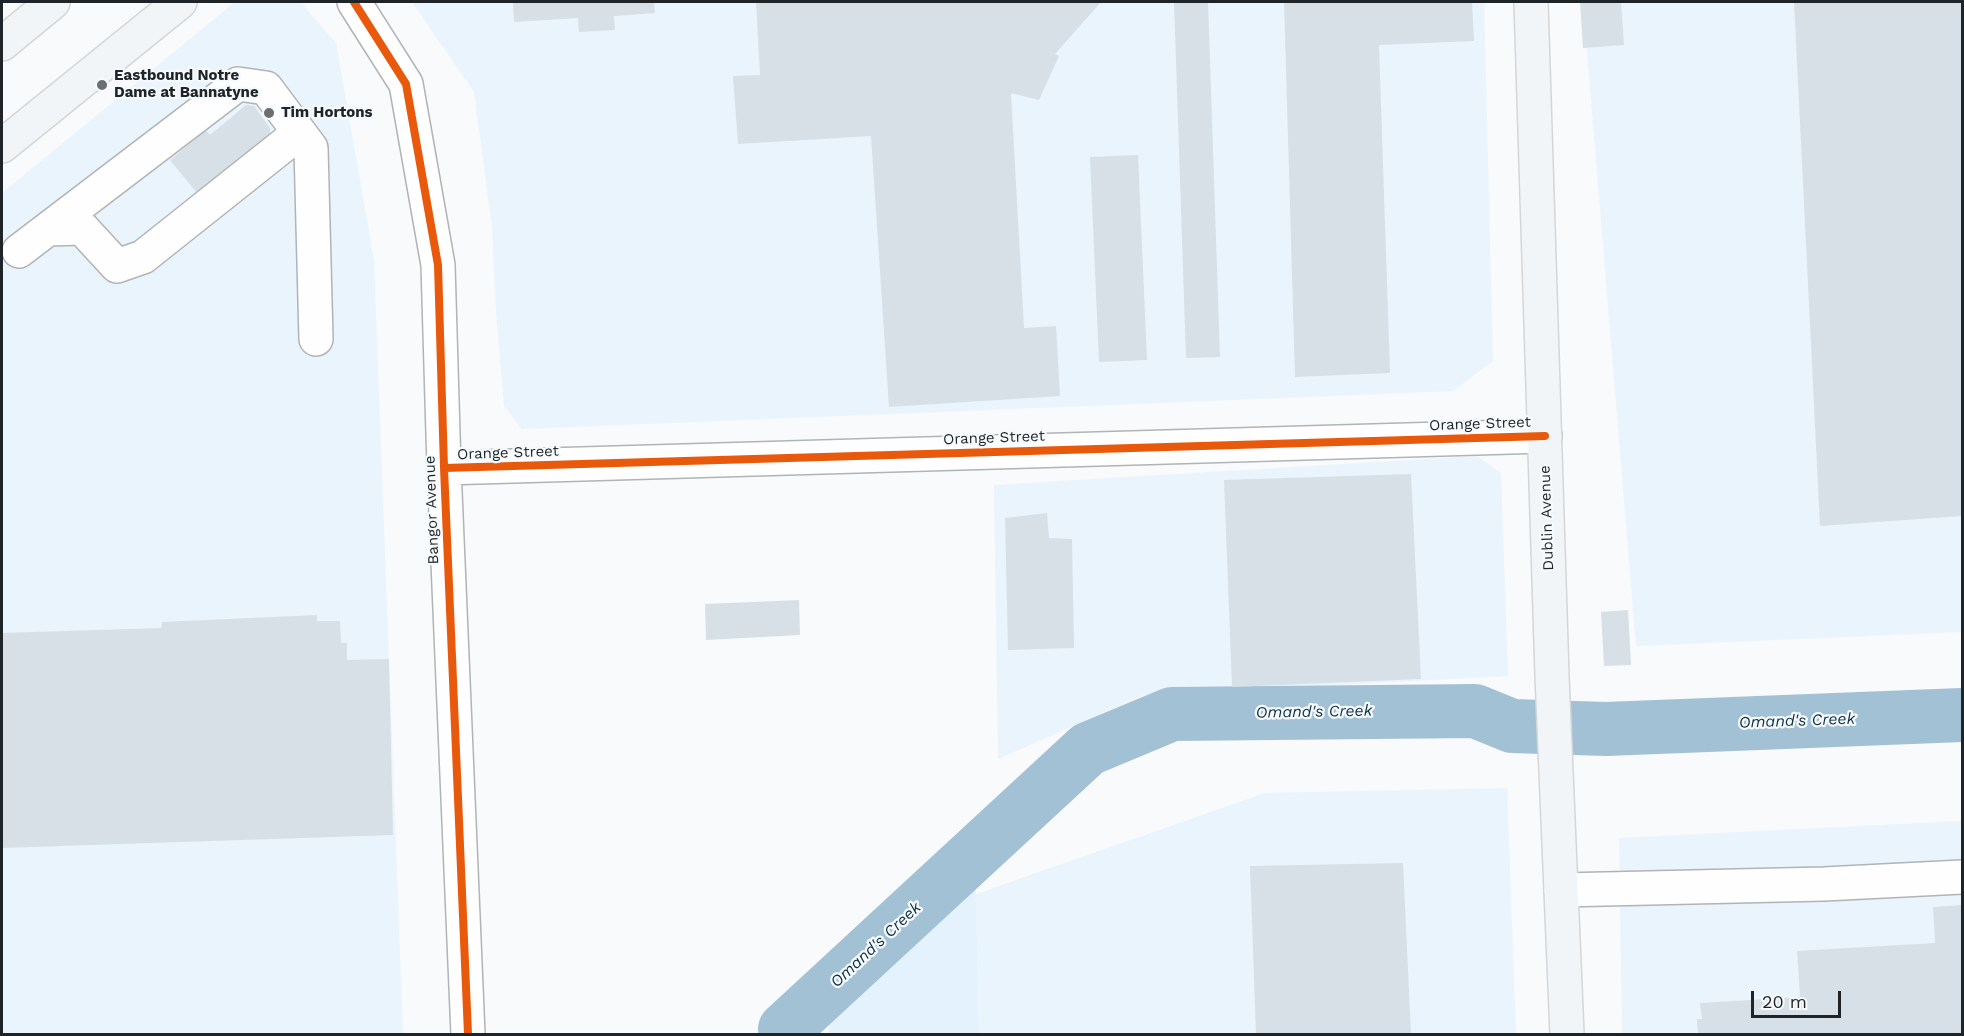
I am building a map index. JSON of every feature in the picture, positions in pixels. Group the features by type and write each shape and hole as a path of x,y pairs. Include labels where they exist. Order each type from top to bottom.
{"main road":[{"path":"2,44 53,2"},
{"path":"2,146 180,2"},
{"name":"Dublin Avenue","path":"1531,2 1555,770 1567,1035"}],"street":[{"name":"Bangor Avenue","path":"354,2 406,84 438,265 444,468 468,1035"},
{"path":"19,251 238,84 266,88 311,148 316,339"},
{"path":"48,229 82,228 117,266 143,257 299,133"},
{"name":"Orange Street","path":"444,468 1545,436"},
{"path":"1561,890 1824,884 1962,877"}],"shaded area":[{"path":"235,2 300,2 336,43 374,261 403,1034 2,1034 2,193"},
{"path":"412,2 1484,2 1493,361 1453,391 522,429 504,406 492,227 474,92"},
{"path":"1583,2 1962,2 1962,632 1636,646"},
{"path":"1477,456 1501,473 1508,676 1144,695 998,759 994,485"},
{"path":"1507,788 1516,1034 979,1034 976,894 1265,793"},
{"path":"1962,821 1962,1034 1622,1034 1619,838"},
{"path":"975,854 979,1034 828,1034 830,1019"}],"building":[{"path":"513,2 654,2 655,13 614,16 615,30 579,32 578,18 514,22"},
{"path":"756,2 1101,2 1055,54 1059,56 1039,100 1011,93 1024,328 1056,326 1060,396 889,407 871,136 738,144 733,76 760,75"},
{"path":"1174,2 1208,2 1220,357 1186,358"},
{"path":"1284,2 1472,2 1474,41 1379,45 1390,373 1295,377"},
{"path":"1580,2 1621,2 1624,45 1583,48"},
{"path":"1794,2 1962,2 1962,516 1820,526"},
{"path":"246,105 254,106 270,128 270,135 201,198 170,160 206,130 210,135"},
{"path":"1138,155 1147,360 1099,362 1090,157"},
{"path":"1411,474 1421,679 1232,687 1224,480"},
{"path":"1047,513 1049,538 1072,539 1074,648 1008,650 1005,518"},
{"path":"799,600 800,635 706,640 705,604"},
{"path":"1628,610 1631,665 1604,666 1601,612"},
{"path":"317,615 317,621 340,621 341,643 347,643 347,660 389,659 393,835 2,848 2,633 161,628 162,622"},
{"path":"1403,863 1411,1034 1256,1034 1250,866"},
{"path":"1962,905 1962,1034 1698,1034 1697,1019 1702,1019 1700,1003 1800,997 1797,951 1935,943 1933,907"}],"waterway":[{"name":"Omand's Creek","path":"786,1034 785,1029 1088,749 1172,714 1475,711 1512,726 1606,729 1962,715"}],"cycle path":[{"path":"354,2 406,84 438,265 444,468 468,1034"},
{"path":"444,468 1545,436"}],"place":[{"name":"Eastbound Notre Dame at Bannatyne","path":"102,85"},
{"name":"Tim Hortons","path":"269,113"}]}
